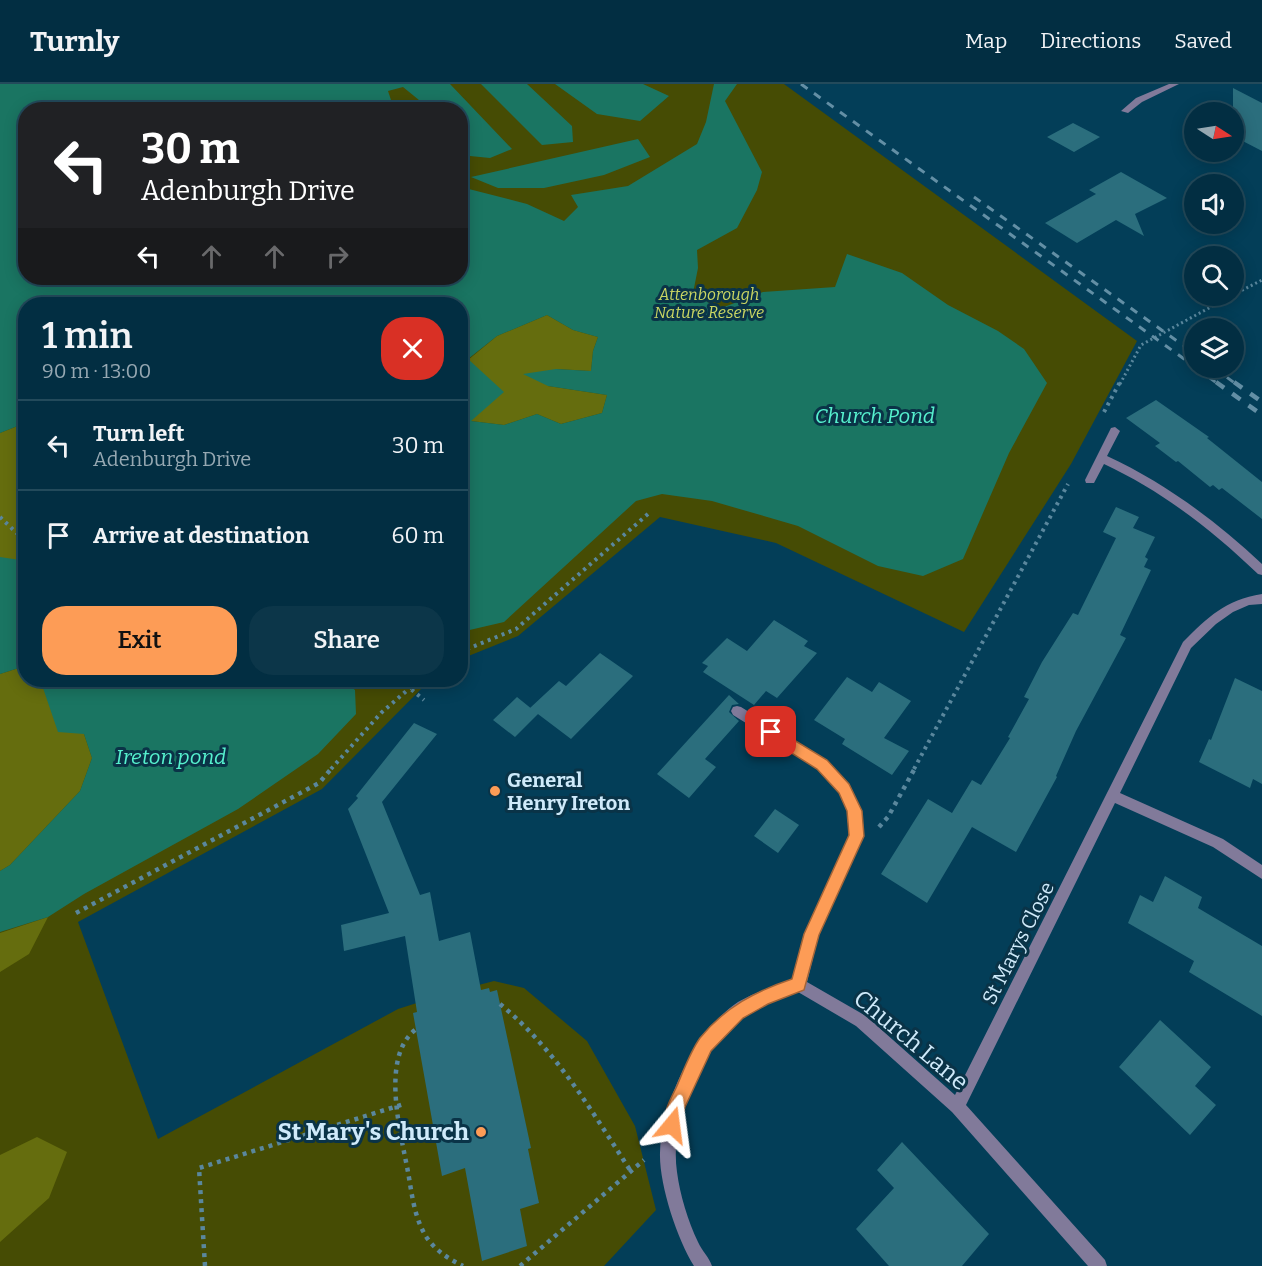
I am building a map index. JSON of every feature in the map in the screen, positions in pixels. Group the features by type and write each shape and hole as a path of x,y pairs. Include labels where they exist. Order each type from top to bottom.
{"street":[{"path":"1125,111 1139,100 1175,84"},
{"path":"1090,480 1115,431"},
{"path":"1101,458 1138,474 1170,495 1241,551 1262,571"},
{"name":"St Marys Close","path":"957,1107 1114,797 1187,645 1222,610 1248,600 1262,599"},
{"path":"704,1266 696,1257 673,1194 668,1145 676,1105 705,1045 737,1012 763,997 799,985 812,934 856,836 854,811 844,789 822,764 737,711"},
{"path":"1114,797 1218,843 1262,873"},
{"name":"Church Lane","path":"799,985 861,1021 957,1107 1099,1266"}],"path":[{"path":"1244,289 1262,280"},
{"path":"1115,431 1097,424 1141,345 1212,306"},
{"path":"847,859 888,817 1074,474 1090,480"},
{"path":"468,649 516,629 648,514"},
{"path":"0,517 18,534"},
{"path":"76,913 319,783 381,713 411,688 424,700"},
{"path":"501,1004 521,1019 569,1078 630,1170"},
{"path":"416,1030 408,1035 404,1042 396,1068 394,1107 420,1222 427,1238 444,1256 463,1266"},
{"path":"205,1266 199,1168 404,1104"},
{"path":"520,1266 630,1170 668,1145"}],"green space":[{"name":"Attenborough Nature Reserve","path":"0,84 784,84 1137,341 1071,464 964,632 776,543 660,517 518,636 468,656 468,297 18,297 18,687 423,687 322,789 78,922 158,1139 398,1009 494,981 524,988 587,1041 635,1126 656,1210 604,1266 0,1266"}],"shaded area":[{"path":"547,315 573,330 598,337 593,351 591,371 556,369 548,386 607,395 602,413 561,424 537,414 504,425 471,421 468,360 497,336"},
{"path":"18,426 18,576 0,564 0,433"},
{"path":"18,668 18,687 43,687 84,734 92,758 80,791 10,865 0,871 0,674"},
{"path":"48,917 29,954 0,972 0,933"},
{"path":"37,1137 67,1152 49,1198 0,1242 0,1155"}],"water":[{"name":"Church Pond","path":"0,84 450,84 467,102 421,102 403,87 388,91 392,102 18,102 18,285 468,285 468,189 527,204 564,221 578,207 571,195 628,186 697,144 706,122 714,84 737,84 725,101 762,172 757,190 737,228 697,250 698,268 693,293 719,309 763,292 835,287 847,254 902,273 948,305 998,331 1024,349 1047,383 1009,453 963,559 923,576 878,566 798,526 712,501 662,494 636,501 504,622 468,630 468,359 468,297 18,297 18,426 0,433","holes":["547,315 573,330 598,337 593,351 591,371 556,369 523,374 548,386 607,395 602,413 561,424 537,414 504,425 471,421 504,392 468,359 497,336"]},
{"path":"481,84 527,84 572,126 573,142 542,145"},
{"path":"555,84 643,84 669,96 640,121 597,114"},
{"name":"Church Pond","path":"468,103 512,149 490,158 470,156 468,154"},
{"path":"638,139 650,157 604,175 544,188 498,188 471,177"},
{"path":"0,557 18,560 18,668 0,674"},
{"name":"Ireton pond","path":"351,687 355,690 356,714 318,754 238,809 84,894 48,917 0,932 0,871 10,865 80,791 92,758 84,734 58,732 43,688"}],"building":[{"path":"1233,88 1262,103 1262,151 1244,142 1244,102 1233,102"},
{"path":"1073,123 1100,137 1074,152 1047,137"},
{"path":"1121,172 1167,198 1135,214 1144,236 1116,220 1077,243 1045,223 1096,194 1089,190"},
{"path":"1156,400 1209,437 1207,438 1262,482 1262,519 1222,488 1219,490 1213,485 1210,487 1178,461 1176,462 1155,446 1160,443 1126,418"},
{"path":"1116,507 1139,517 1133,528 1155,537 1145,557 1148,559 1144,567 1151,570 1120,635 1126,638 1076,731 1057,777 1016,852 972,827 927,903 881,874 928,799 952,813 972,780 981,785 1010,738 1008,737 1029,699 1024,697 1042,662 1073,613 1078,615 1116,538 1103,532"},
{"path":"774,620 808,641 804,646 817,653 777,698 766,691 754,705 703,672 708,666 702,663 727,638 747,651"},
{"path":"600,653 633,676 571,739 530,708 559,681 566,686"},
{"path":"847,677 872,692 879,682 911,701 884,738 909,751 892,775 842,744 845,739 814,720"},
{"path":"1235,678 1262,691 1262,784 1253,779 1250,788 1199,762 1209,739 1211,740"},
{"path":"729,695 739,704 732,705 729,712 739,721 705,759 716,767 689,798 657,774"},
{"path":"517,697 538,714 515,737 493,720"},
{"name":"St Mary's Church","path":"414,723 437,734 382,802 420,895 430,892 439,941 470,932 481,990 489,988 490,992 497,990 531,1148 528,1149 539,1203 520,1209 527,1246 482,1261 465,1168 442,1176 413,1013 417,1012 405,936 344,951 341,925 389,913 348,809"},
{"path":"775,809 799,825 778,853 754,836"},
{"path":"1165,876 1202,897 1198,908 1262,946 1262,1016 1189,972 1194,961 1128,923 1140,895 1153,902"},
{"path":"1160,1020 1211,1067 1195,1086 1216,1105 1190,1135 1119,1067"},
{"path":"902,1142 989,1234 962,1266 889,1266 856,1229 894,1188 877,1170"}],"railway":[{"path":"801,84 1184,359"},
{"path":"974,197 1184,346"},
{"path":"1210,378 1218,384"},
{"path":"1228,378 1236,384"},
{"path":"1216,382 1262,415"},
{"path":"1234,382 1262,402"}],"place":[{"name":"General Henry Ireton","path":"495,791"},
{"name":"St Mary's Church","path":"481,1132"}],"route":[{"path":"672,1125 676,1105 705,1045 737,1012 763,997 799,985 812,934 856,836 854,811 844,789 822,764 771,732"}]}
